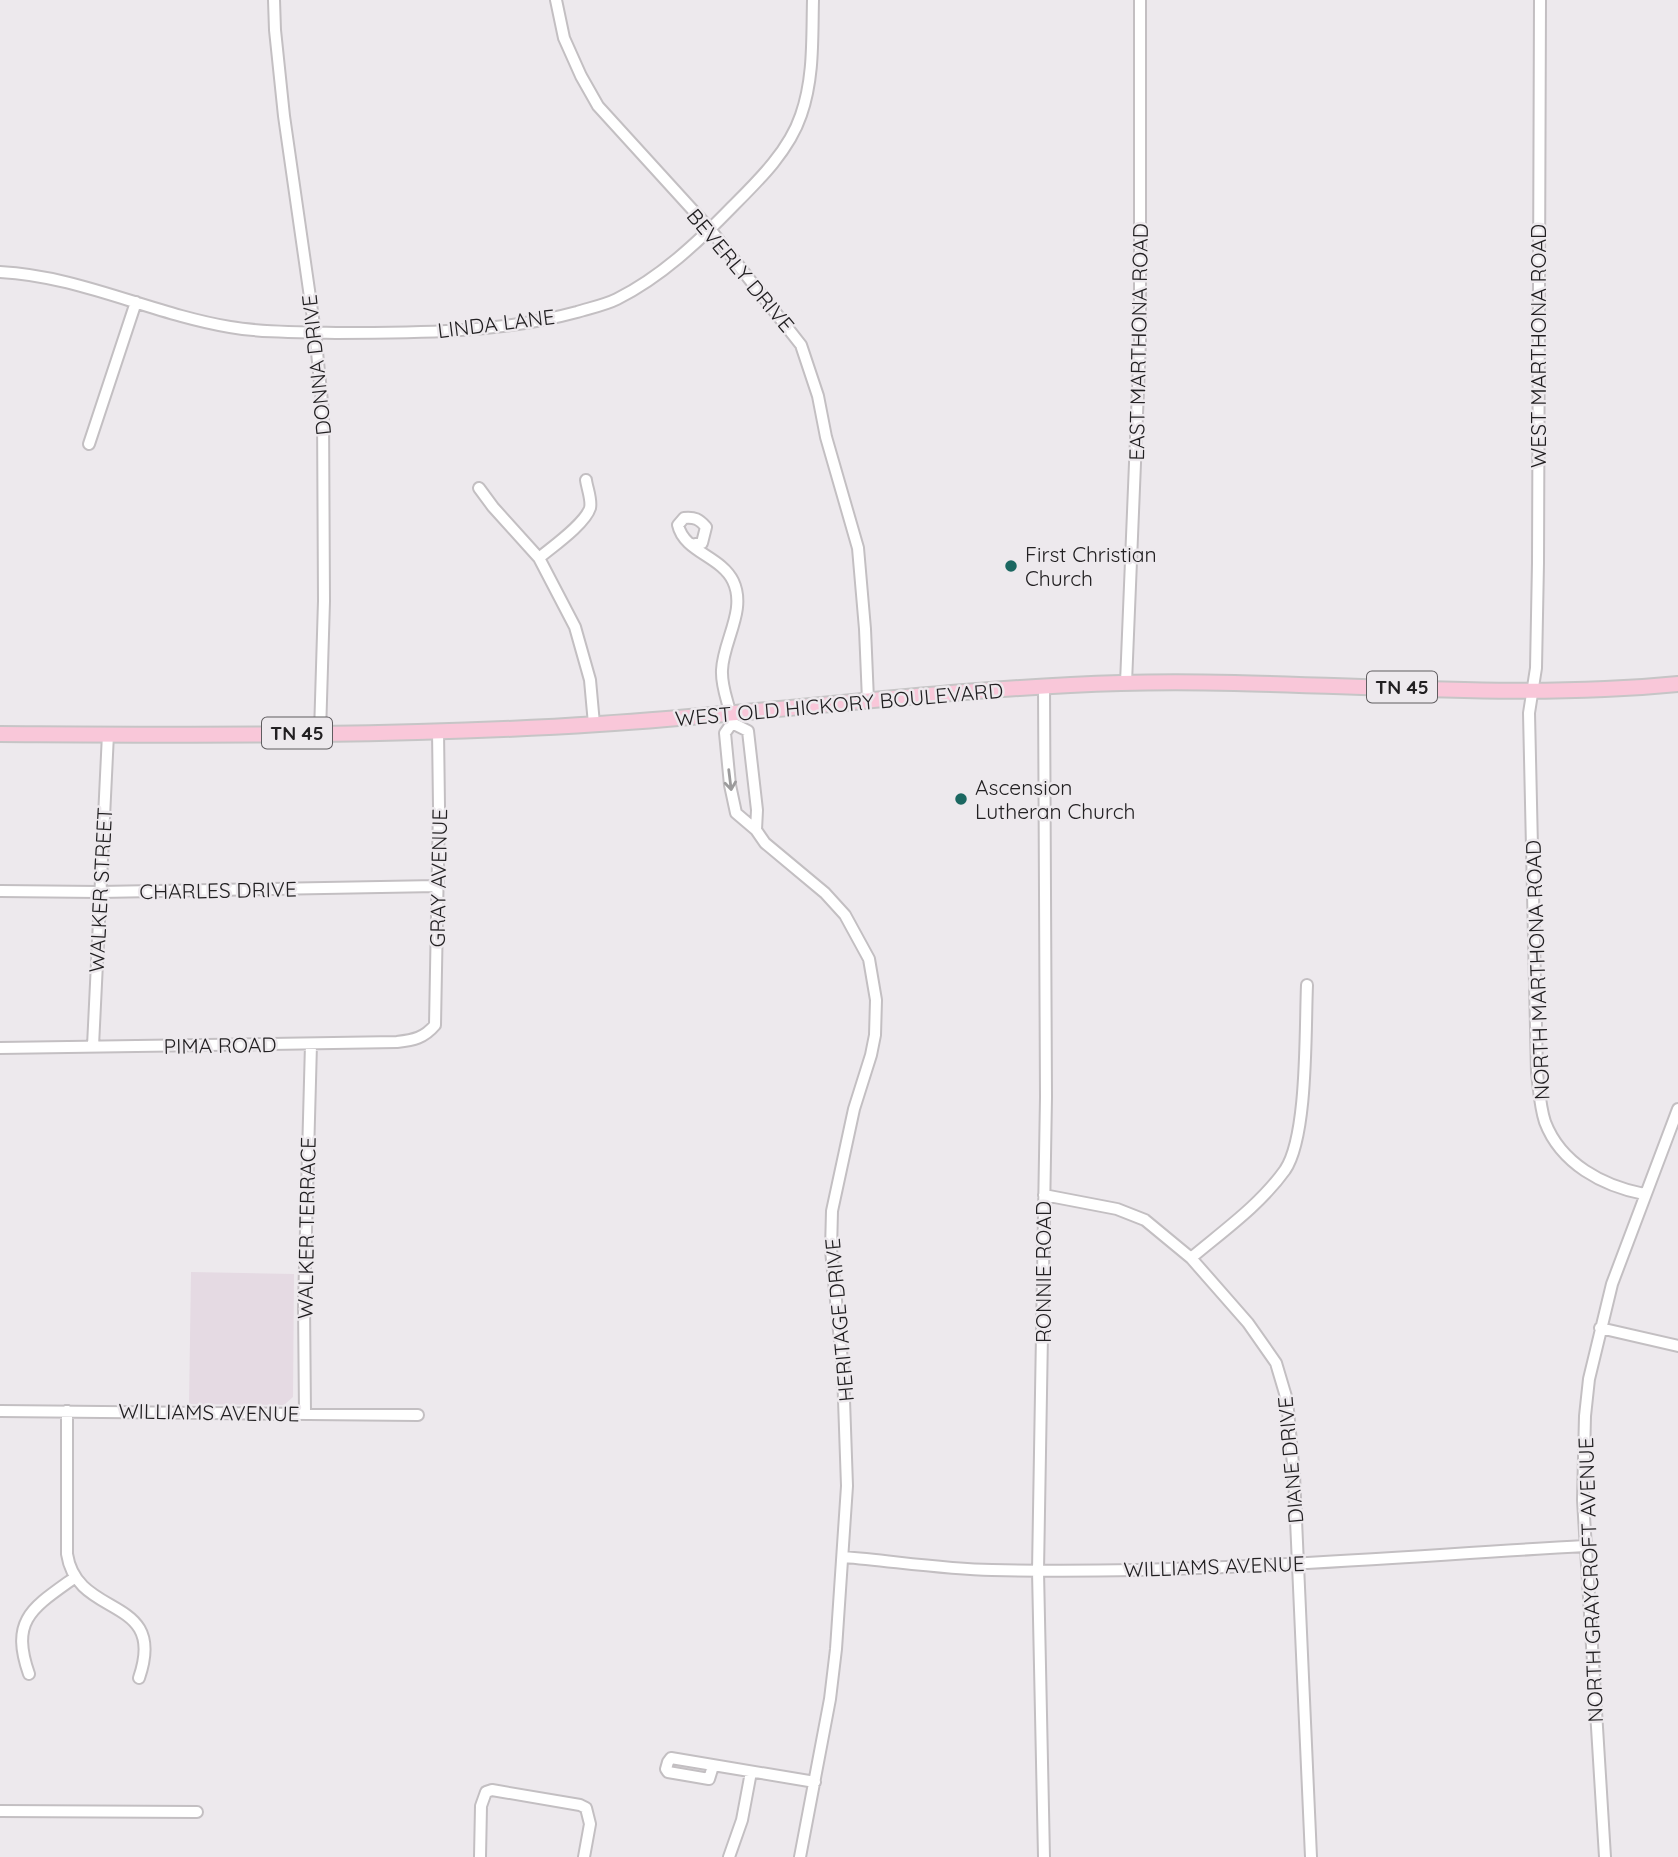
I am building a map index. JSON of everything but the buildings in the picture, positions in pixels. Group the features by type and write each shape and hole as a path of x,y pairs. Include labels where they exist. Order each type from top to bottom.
{"main road":[{"name":"WEST OLD HICKORY BOULEVARD","path":"0,733 438,731 732,719 868,700 1044,686 1126,683 1531,691 1632,689 1678,684"}],"street":[{"name":"DONNA DRIVE","path":"274,0 284,116 315,332 323,412 320,733"},
{"name":"BEVERLY DRIVE","path":"556,0 564,38 598,106 710,229 802,345 858,548 868,700"},
{"name":"LINDA LANE","path":"0,272 79,285 188,318 232,328 315,332 431,331 523,323 563,316 615,300 634,290 684,253 710,229 769,166 796,129 802,114 811,67 813,0"},
{"name":"EAST MARTHONA ROAD","path":"1126,683 1139,367 1140,0"},
{"name":"WEST MARTHONA ROAD","path":"1531,691 1536,668 1538,563 1540,0"},
{"path":"89,444 136,302"},
{"path":"539,558 576,527 587,513 591,506 586,480"},
{"path":"479,488 539,558 575,627 590,680 594,724"},
{"name":"HERITAGE DRIVE","path":"691,545 708,555 733,579 737,597 722,668 722,685 732,719 748,731 757,810 756,830"},
{"name":"RONNIE ROAD","path":"1044,686 1045,1292 1038,1571 1044,1857"},
{"name":"NORTH MARTHONA ROAD","path":"1531,691 1529,726 1537,1073 1545,1122 1559,1145 1578,1166 1597,1179 1620,1189 1644,1194"},
{"name":"HERITAGE DRIVE","path":"732,719 725,733 730,785 736,813 756,830 765,843 825,892 845,915 869,959 876,990 877,1012 871,1055 854,1108 832,1211 831,1250 847,1420 844,1557 836,1649 815,1783 800,1857"},
{"name":"GRAY AVENUE","path":"435,1025 438,731"},
{"name":"WALKER STREET","path":"93,1046 107,734"},
{"name":"CHARLES DRIVE","path":"0,891 99,892 437,886"},
{"path":"1191,1258 1260,1199 1285,1169 1296,1148 1301,1119 1307,985"},
{"name":"PIMA ROAD","path":"0,1048 413,1040 426,1035 435,1025"},
{"name":"WALKER TERRACE","path":"305,1413 304,1304 311,1044"},
{"name":"NORTH GRAYCROFT AVENUE","path":"1605,1857 1585,1546 1583,1446 1589,1379 1612,1284 1678,1109"},
{"name":"DIANE DRIVE","path":"1044,1195 1117,1209 1145,1220 1191,1258 1248,1323 1276,1363 1287,1400 1294,1475 1311,1857"},
{"path":"1600,1328 1678,1346"},
{"path":"67,1410 67,1554 74,1578 95,1598 129,1615 138,1626 145,1639 145,1660 139,1678"},
{"name":"WILLIAMS AVENUE","path":"0,1411 418,1415"},
{"name":"WILLIAMS AVENUE","path":"844,1557 988,1570 1038,1571 1297,1564 1585,1546"},
{"path":"29,1674 20,1644 24,1626 31,1612 74,1578"},
{"path":"713,1766 815,1783"},
{"path":"729,1857 742,1820 751,1772"},
{"path":"480,1857 482,1798 486,1792 492,1790 586,1808 590,1824 584,1857"},
{"path":"0,1811 197,1812"}],"shaded area":[{"path":"191,1272 294,1274 293,1397 284,1405 189,1404"}],"place":[{"name":"First Christian Church","path":"1011,566"},
{"name":"Ascension Lutheran Church","path":"961,799"}]}
